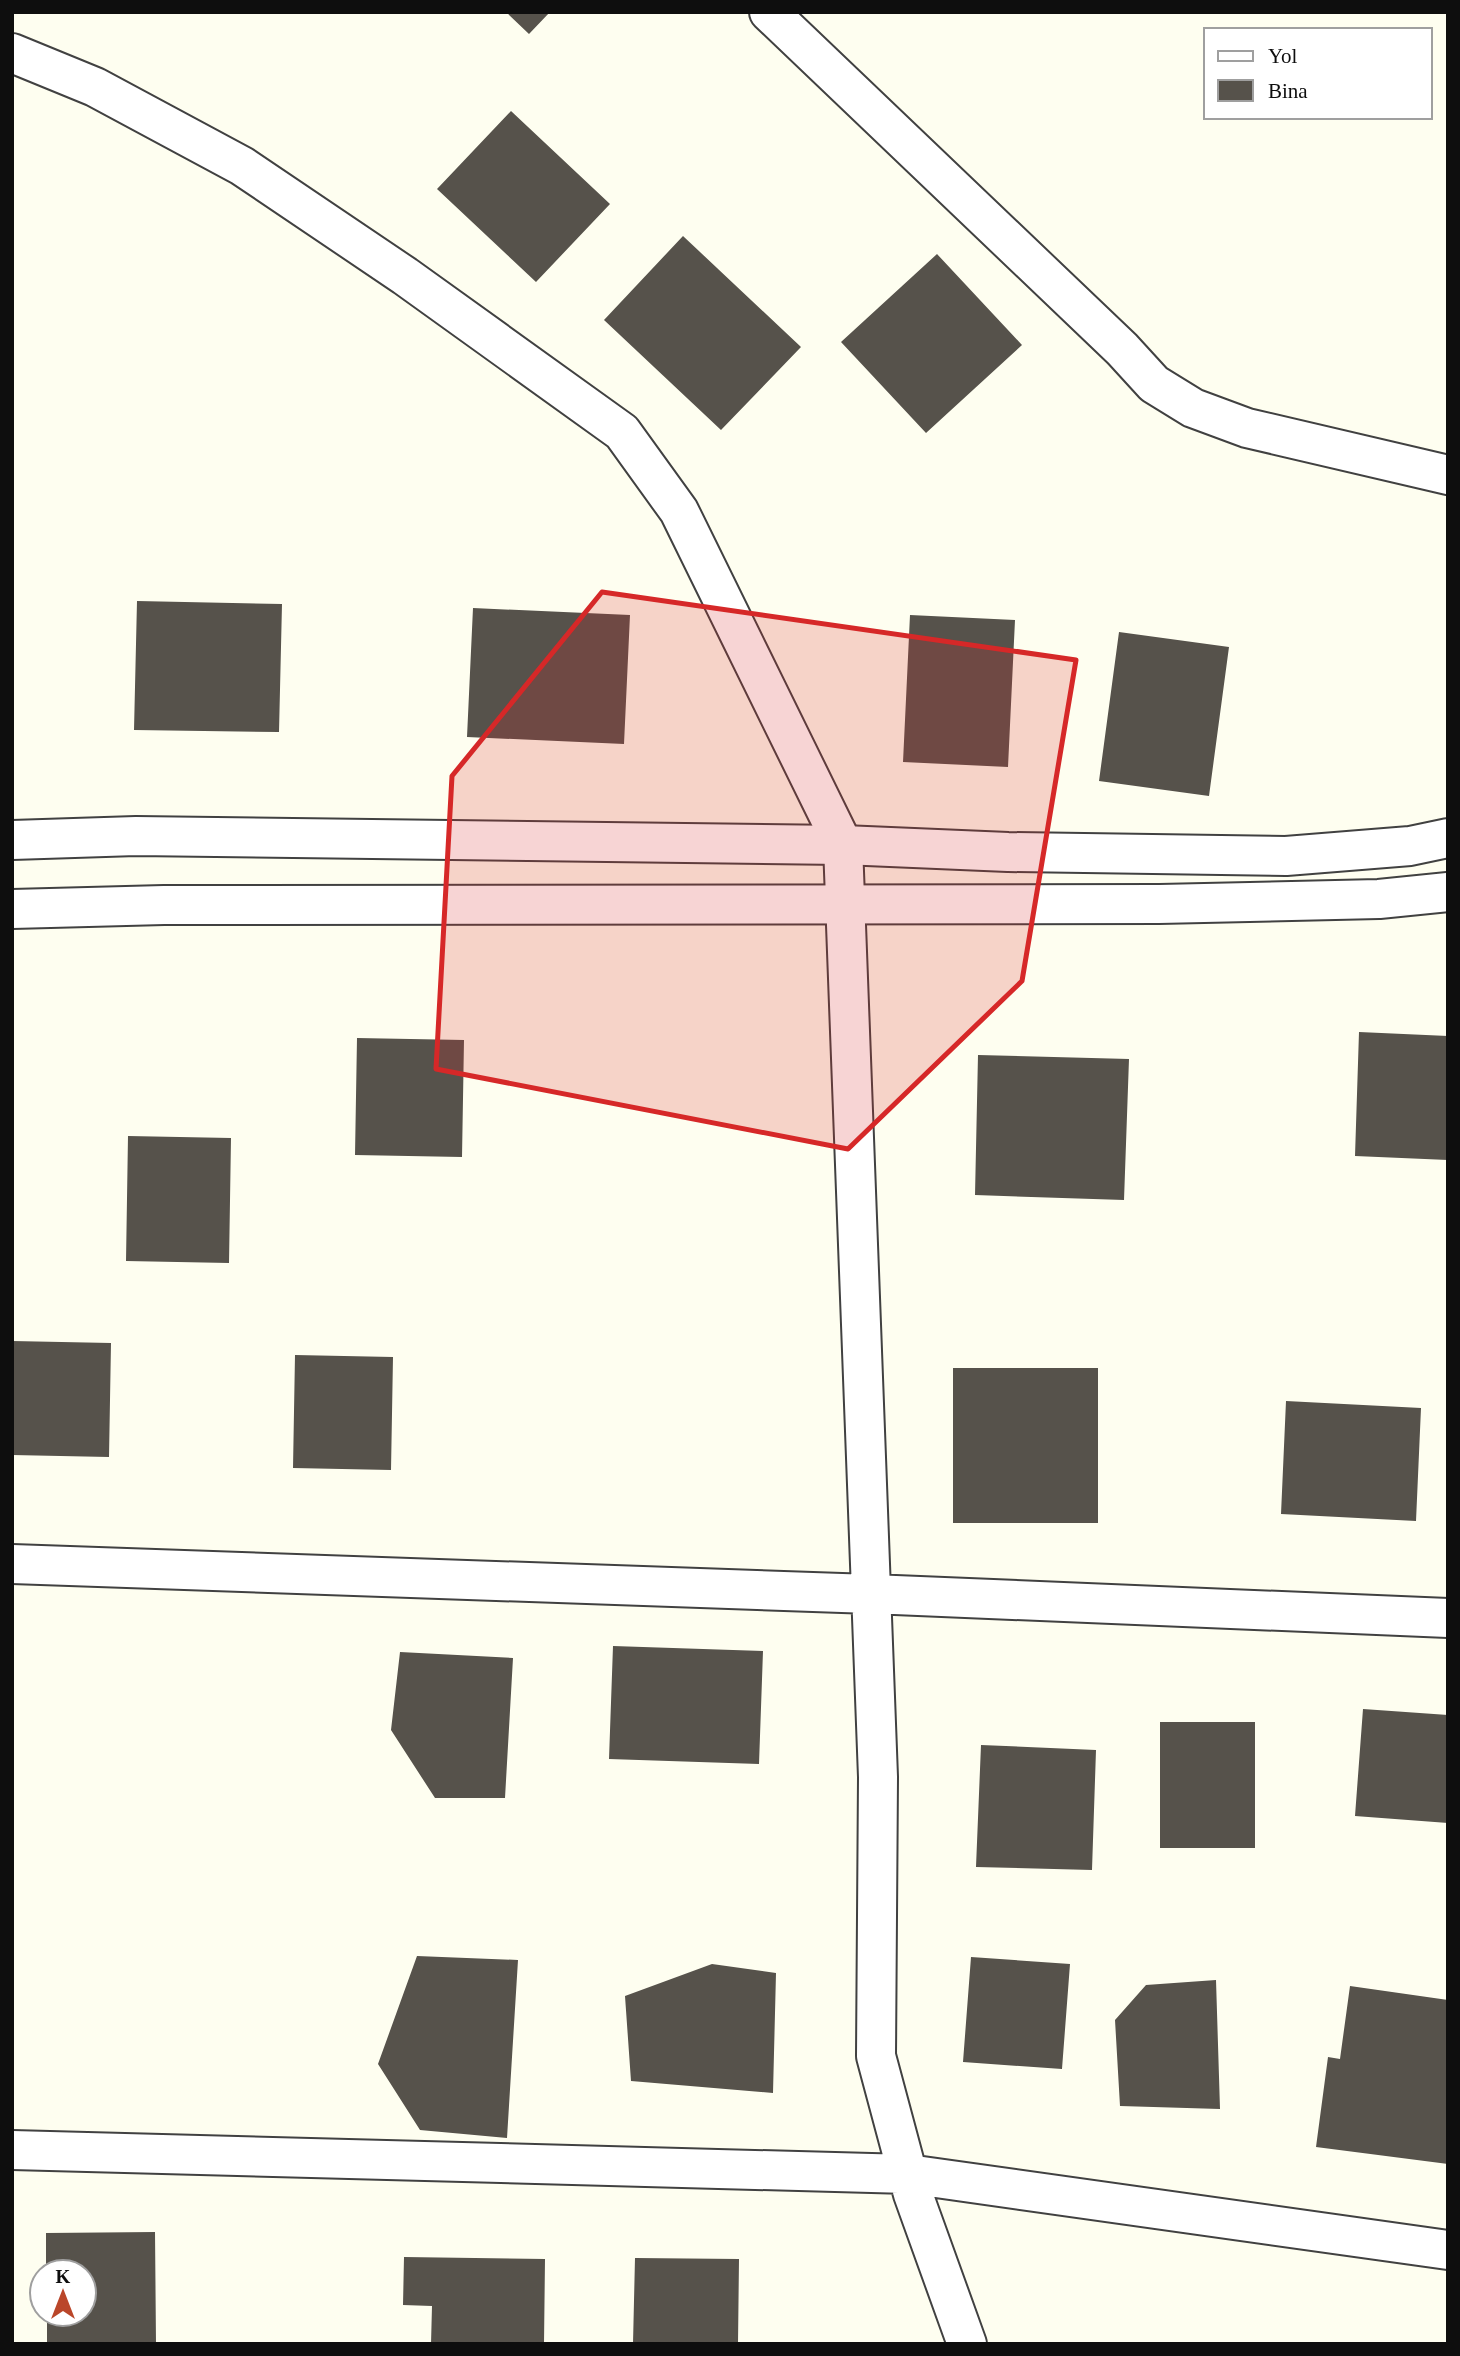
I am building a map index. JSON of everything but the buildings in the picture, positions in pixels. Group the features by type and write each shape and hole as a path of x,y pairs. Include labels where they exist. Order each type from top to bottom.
{"street":[{"path":"769,12 1122,349 1154,384 1193,408 1247,428 1448,475"},
{"path":"12,53 95,88 242,166 405,276 622,432 679,511 843,845 878,1777 876,2056 908,2174 967,2344"},
{"path":"12,840 136,836 843,845 1008,852 1286,856 1410,846 1448,838"},
{"path":"12,909 164,905 1159,904 1379,899 1448,892"},
{"path":"12,1563 1448,1618"},
{"path":"12,2150 908,2174 1448,2250"}],"highlighted area":[{"path":"602,592 1076,660 1022,981 848,1149 436,1069 452,776"}]}
